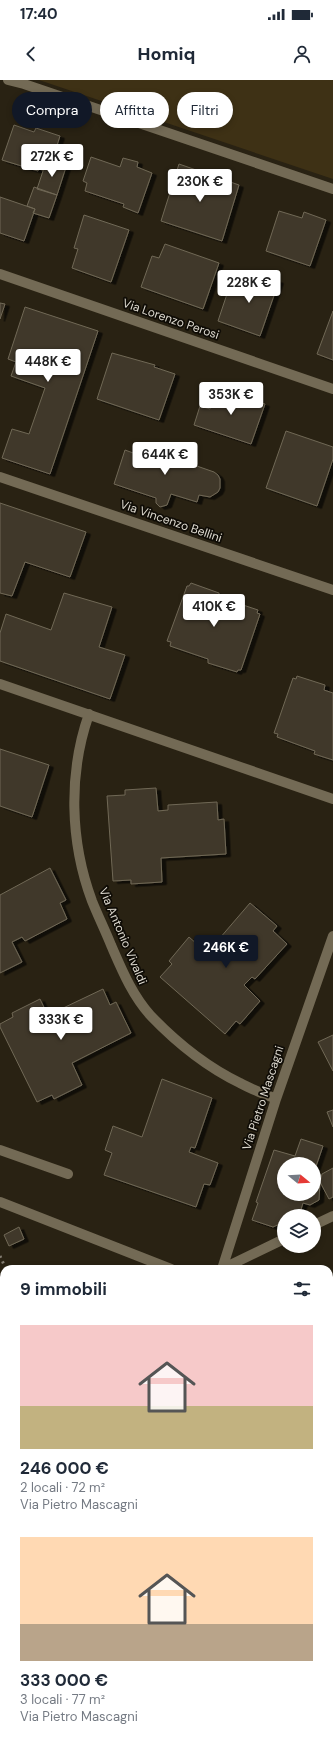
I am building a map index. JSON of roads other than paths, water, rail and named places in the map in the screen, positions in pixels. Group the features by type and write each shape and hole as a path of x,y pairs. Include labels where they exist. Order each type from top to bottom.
{"street":[{"path":"8,80 32,86 333,189"},
{"name":"Via Lorenzo Perosi","path":"0,274 333,389"},
{"name":"Via Vincenzo Bellini","path":"0,476 333,590"},
{"path":"0,684 333,798"},
{"name":"Via Antonio Vivaldi","path":"89,714 83,731 74,787 76,843 92,900 132,992 166,1030 215,1069 239,1083 276,1099"},
{"name":"Via Pietro Mascagni","path":"223,1265 276,1099 333,936"},
{"path":"0,1150 68,1174"},
{"path":"0,1202 161,1265"},
{"path":"321,1222 333,1216"},
{"path":"230,1265 277,1242"}],"railway":[{"path":"0,1256 4,1265"}]}
